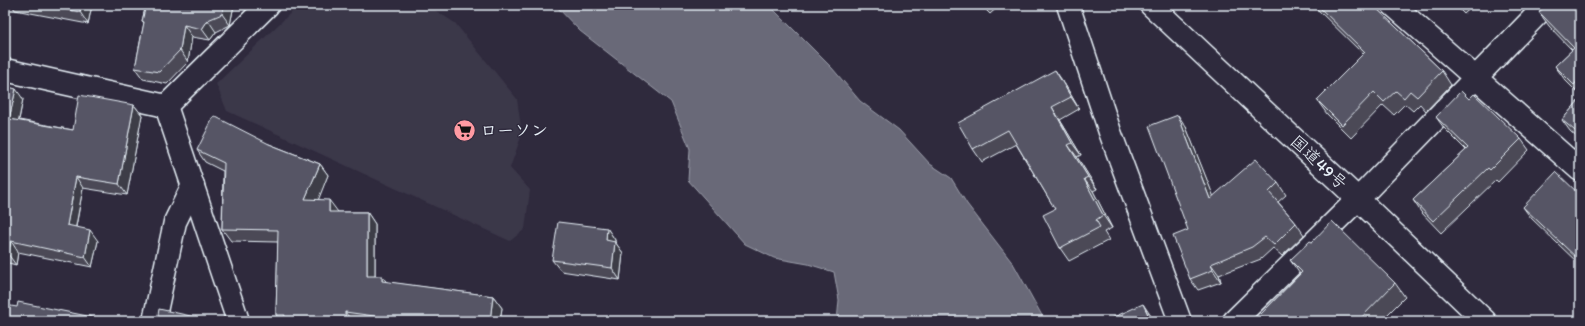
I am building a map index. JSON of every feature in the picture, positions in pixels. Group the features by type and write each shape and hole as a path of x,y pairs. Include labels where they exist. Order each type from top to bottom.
{"main road":[{"path":"166,106 268,5"},
{"path":"1068,5 1110,132 1180,321"},
{"name":"国道49号","path":"1151,5 1358,199 1485,321"},
{"path":"1393,5 1580,170"},
{"path":"1234,321 1358,199 1546,5"},
{"path":"5,70 166,106"},
{"path":"166,106 238,321"},
{"path":"154,321 175,222 193,185"}],"shaded area":[{"path":"299,5 427,5 455,23 517,99 522,134 510,168 530,190 525,229 510,241 227,111 216,84"}],"water":[{"path":"555,5 769,5 832,68 860,101 899,130 930,164 951,178 967,204 1014,265 1045,321 837,321 839,300 834,272 808,264 774,258 745,244 688,180 690,149 671,102 580,31"}],"building":[{"path":"40,5 81,5 80,12"},
{"path":"146,5 224,5 222,14 208,20 202,29 184,25 180,50 159,72 135,68"},
{"path":"1317,5 1373,5 1442,71 1417,97 1410,91 1404,98 1396,91 1384,102 1374,92 1342,125 1317,100 1365,52"},
{"path":"1547,5 1580,5 1580,78 1574,85 1555,66 1574,48 1539,12"},
{"path":"1055,70 1071,97 1052,107 1072,143 1068,145 1088,177 1084,179 1103,215 1096,220 1100,227 1060,248 1043,215 1055,209 1008,130 973,149 958,123"},
{"path":"5,86 16,89 9,119 73,130 79,95 134,105 119,184 76,177 67,225 90,230 85,257 11,241 8,254 5,253"},
{"path":"1461,91 1469,99 1474,94 1521,139 1490,170 1488,168 1433,221 1413,200 1468,148 1436,117"},
{"path":"1580,99 1580,135 1562,120"},
{"path":"1178,115 1210,199 1256,159 1278,183 1269,192 1296,223 1274,245 1265,237 1252,247 1211,264 1213,270 1190,279 1173,236 1188,230 1149,126"},
{"path":"214,116 269,144 320,164 305,199 329,200 329,212 367,212 367,276 382,276 382,281 493,296 490,321 410,321 345,312 345,321 284,321 285,315 276,315 278,230 222,229 224,163 197,150"},
{"path":"1556,172 1580,195 1580,261 1523,207"},
{"path":"1332,221 1395,283 1358,321 1266,321 1260,315 1302,272 1290,260 1310,241 1312,242"},
{"path":"558,222 607,228 606,240 615,242 612,268 552,260"},
{"path":"18,302 112,321 5,321 5,305 17,307"},
{"path":"1143,304 1151,321 1105,321"},
{"path":"159,309 204,319 204,321 157,321"}],"place":[{"name":"ローソン","path":"464,130"}]}
